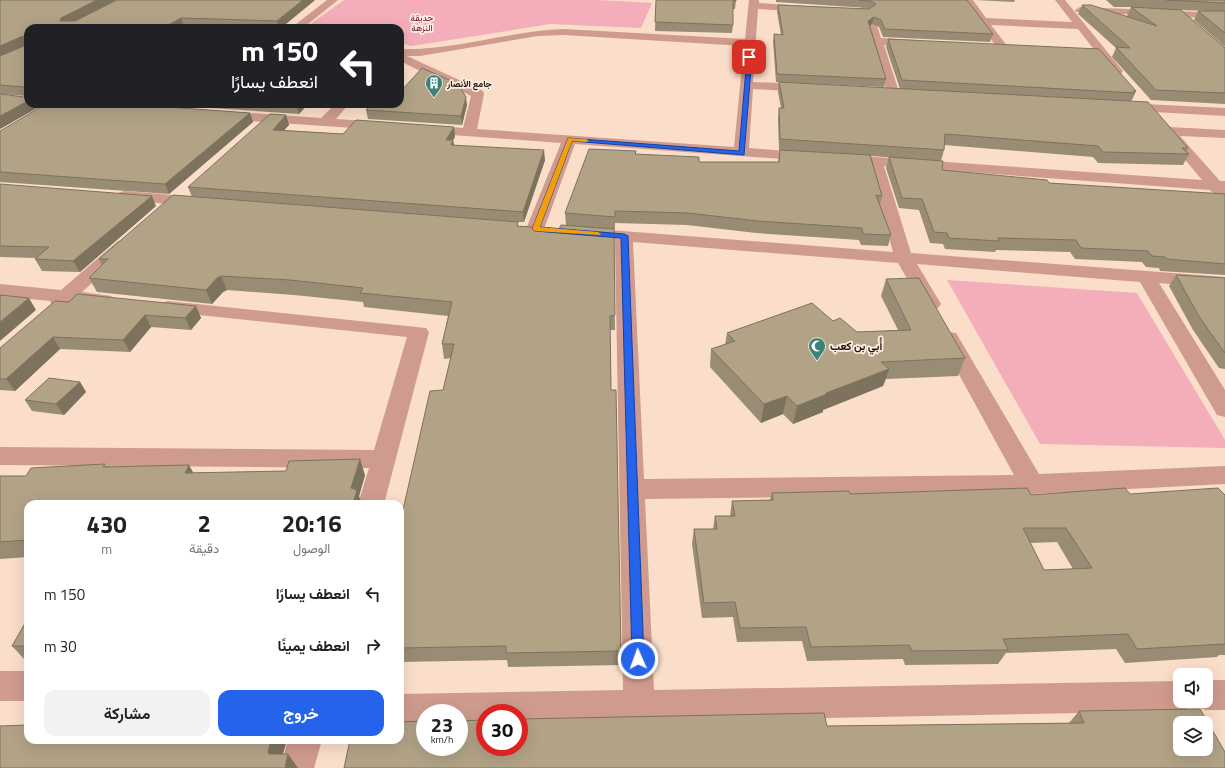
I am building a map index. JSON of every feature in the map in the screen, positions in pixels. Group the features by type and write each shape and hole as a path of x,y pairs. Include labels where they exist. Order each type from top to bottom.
{"street":[{"path":"301,24 333,0"},
{"path":"864,0 864,12 877,41 893,92"},
{"path":"968,0 1006,47 987,46"},
{"path":"741,154 753,3 814,9"},
{"path":"1153,4 1163,13"},
{"path":"975,9 990,10"},
{"path":"1064,9 1225,16"},
{"path":"1064,9 1081,26 1100,52 1125,80"},
{"path":"1180,14 1191,24"},
{"path":"984,21 1081,26"},
{"path":"404,52 420,53 538,33 564,32 750,43"},
{"path":"877,41 932,43"},
{"path":"1085,51 1100,52"},
{"path":"404,59 478,94 469,132"},
{"path":"747,85 824,88"},
{"path":"878,91 909,93"},
{"path":"1139,97 1222,189"},
{"path":"1110,106 1225,112"},
{"path":"324,122 339,108"},
{"path":"206,113 570,139 741,154 875,161 1222,189"},
{"path":"251,133 269,118"},
{"path":"1169,131 1225,134"},
{"path":"570,139 543,230 1225,283"},
{"path":"875,161 904,258 1032,484"},
{"path":"158,215 193,185"},
{"path":"112,196 214,203"},
{"path":"48,312 135,236"},
{"path":"624,236 640,706"},
{"path":"1146,277 1218,387 1225,409"},
{"path":"0,290 121,302"},
{"path":"152,305 418,332 372,500"},
{"path":"0,456 383,459"},
{"path":"633,489 1032,484 1225,475"},
{"path":"0,686 24,686"},
{"path":"1213,695 1225,695"},
{"path":"404,710 1173,696"},
{"path":"297,768 304,744"}],"green space":[{"name":"حديقة النزهة","path":"344,0 598,0 652,3 641,28 550,24 412,46 404,44 404,24 311,24"},
{"path":"947,280 1137,293 1225,440 1225,448 1040,444"}],"building":[{"path":"0,0 97,0 61,18 60,21 75,21 117,0 303,0 277,21 181,18 170,24 24,24 24,36 0,46"},
{"path":"656,0 736,0 733,1 733,25 655,22"},
{"path":"859,0 967,0 993,34 885,29 881,20 874,17 868,21 886,79 777,74 774,34 783,35 778,5 869,9 876,4 870,1"},
{"path":"1166,0 1225,0 1225,3"},
{"path":"1082,5 1091,5 1157,26 1131,7 1181,10 1225,48 1225,93 1156,90 1116,47 1130,48"},
{"path":"1198,11 1225,11 1225,33"},
{"path":"888,39 1099,49 1136,91 1133,91 1135,93 902,80"},
{"path":"24,46 24,87 0,85 0,56"},
{"name":"جامع الأنصار","path":"422,68 458,84 466,97 461,116 366,110 368,108 404,108 404,88"},
{"path":"779,82 1148,102 1188,148 1182,148 1189,154 1103,152 1098,146 945,134 944,150 780,139 779,108 784,108"},
{"path":"0,94 24,97 24,103 0,116"},
{"path":"39,108 182,108 250,113 165,184 0,172 0,131"},
{"path":"270,114 286,115 273,130 343,134 356,120 454,127 446,140 453,140 451,145 544,150 523,212 188,187"},
{"path":"589,149 636,151 635,154 699,157 699,162 779,162 780,150 870,155 882,196 876,195 891,235 863,234 862,228 758,221 688,213 615,211 615,217 565,213"},
{"path":"889,157 943,161 942,170 1047,180 1049,183 1225,194 1225,264 1167,259 1165,257 1152,256 1148,251 1081,248 1076,240 998,238 999,241 949,238 947,233 934,232 922,199 902,198"},
{"path":"0,184 152,196 73,261 35,259 49,247 0,246"},
{"path":"173,195 518,222 517,226 559,229 561,225 614,229 615,315 610,316 611,390 616,390 621,651 506,653 506,646 404,648 404,505 430,391 443,390 454,344 442,344 452,302 360,293 363,288 290,280 221,276 217,278 206,290 89,278 108,259 99,259"},
{"path":"1176,275 1225,278 1225,353 1200,318"},
{"path":"919,278 965,358 881,362 889,369 826,393 827,394 797,406 787,396 764,404 711,349 735,341 727,333 812,303 833,321 840,318 857,332 911,330 886,279"},
{"path":"77,294 196,306 185,318 145,315 123,340 53,337 6,379 0,379 0,348 55,301 69,302"},
{"path":"0,295 29,298 0,322"},
{"path":"49,378 80,382 56,404 25,400"},
{"path":"360,459 351,488 357,490 354,500 24,500 24,540 0,542 0,476 26,476 31,468 105,464 103,467 189,465 185,473 286,471 289,461"},
{"path":"1027,488 1031,495 1125,488 1130,494 1218,488 1225,495 1225,644 1137,649 1128,634 1003,639 1008,650 912,651 909,645 811,647 806,627 740,628 735,602 704,603 694,529 717,529 715,516 735,516 732,501 773,500 772,493 849,491 850,494","holes":["1023,528 1066,528 1092,568 1044,570"]},
{"path":"24,625 24,646 12,646"},
{"path":"1200,709 1204,716 1173,716 1173,756 1213,756 1213,731 1225,752 1225,768 344,768 349,744 404,744 404,722 416,721 416,756 468,756 468,721 476,720 476,756 528,756 528,719 824,713 827,726 1084,723 1079,711"},
{"path":"24,725 24,744 270,744 269,754 288,754 285,768 0,768 0,726"}],"slow traffic":[{"path":"586,141 570,139 535,229 598,234"}],"place":[{"name":"جامع الأنصار","path":"434,98"},
{"name":"أُبي بن كعب","path":"817,361"}],"route":[{"path":"638,659 624,236 535,229 570,139 741,154 749,57"}]}
